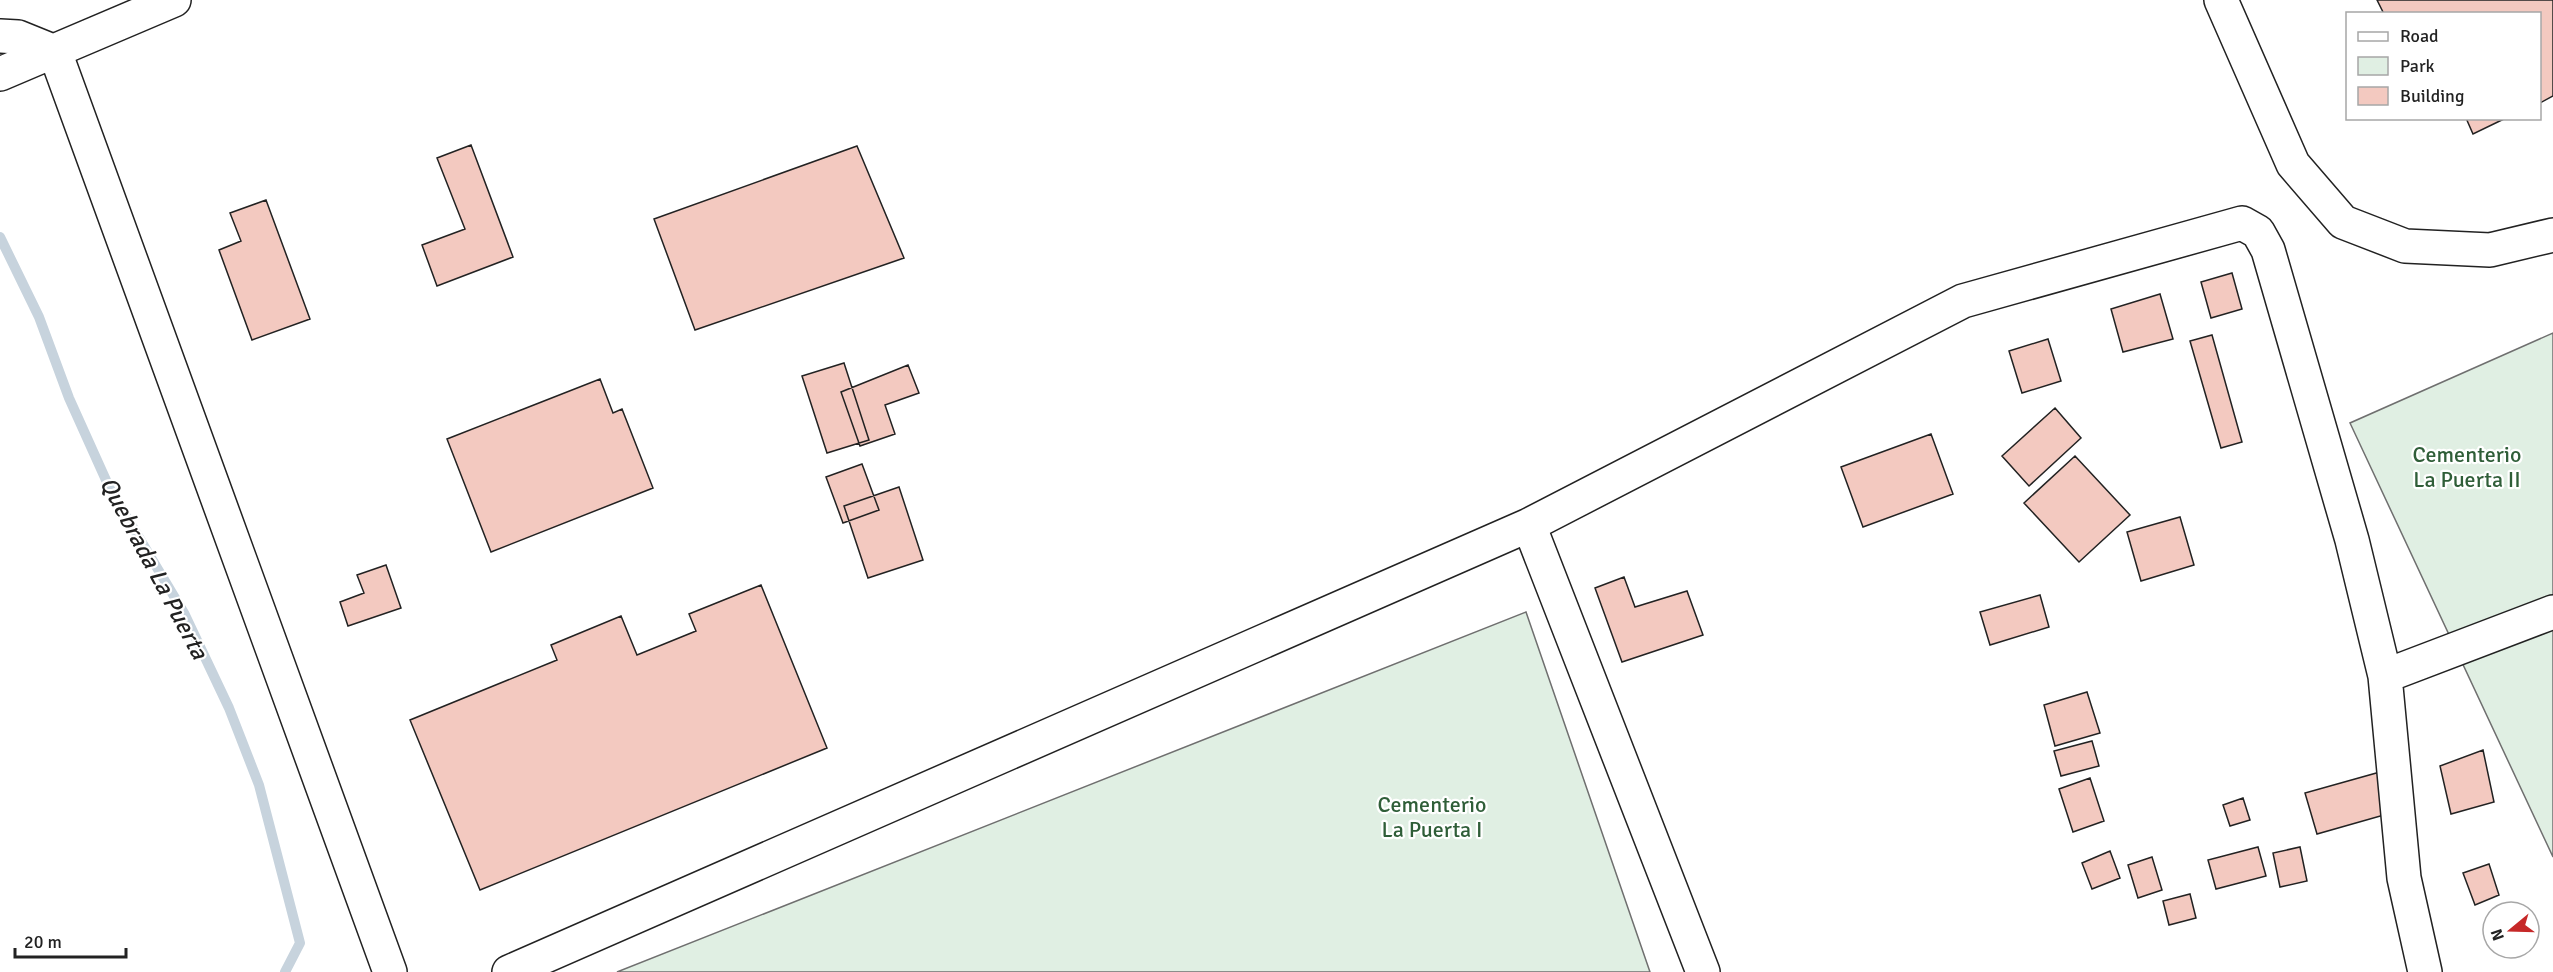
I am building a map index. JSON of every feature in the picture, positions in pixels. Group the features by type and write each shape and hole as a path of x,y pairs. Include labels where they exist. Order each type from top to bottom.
{"main road":[{"path":"0,74 174,0"},
{"path":"2221,0 2293,164 2343,222 2405,246 2490,250 2553,235"},
{"path":"0,36 18,37 55,52 390,972"},
{"path":"509,972 1529,525 1963,302 2242,223 2258,232 2268,250 2352,540 2385,676 2404,878 2425,972"},
{"path":"1529,525 1703,972"},
{"path":"2385,676 2553,612"}],"green space":[{"name":"Cementerio La Puerta II","path":"2553,333 2553,857 2350,423"},
{"name":"Cementerio La Puerta I","path":"1526,612 1650,972 617,972"}],"building":[{"path":"2377,0 2553,0 2553,96 2541,102 2541,12 2383,12"},
{"path":"2467,120 2502,120 2473,134"},
{"path":"471,145 513,257 437,286 422,245 465,229 437,158"},
{"path":"857,146 904,258 695,330 654,219"},
{"path":"266,200 310,319 252,340 219,250 241,241 230,213"},
{"path":"2232,273 2242,309 2211,318 2201,282"},
{"path":"2160,294 2173,339 2123,352 2111,309"},
{"path":"2212,335 2242,442 2221,448 2190,341"},
{"path":"2048,339 2061,381 2022,393 2009,351"},
{"path":"844,363 869,440 827,453 802,376"},
{"path":"908,365 919,393 885,405 895,434 860,446 841,392"},
{"path":"600,379 613,413 622,409 653,488 491,552 447,439"},
{"path":"2055,408 2081,438 2029,486 2002,456"},
{"path":"1931,434 1953,494 1863,527 1841,467"},
{"path":"2075,456 2130,515 2079,562 2024,503"},
{"path":"862,464 879,510 843,523 826,477"},
{"path":"899,487 923,560 868,578 844,506"},
{"path":"2180,517 2194,565 2141,581 2127,532"},
{"path":"386,565 401,608 348,626 340,602 364,593 357,575"},
{"path":"1624,577 1635,607 1687,591 1703,635 1622,662 1595,588"},
{"path":"761,585 827,748 480,890 410,720 557,660 551,645 621,616 637,655 696,631 689,614"},
{"path":"2040,595 2049,627 1990,645 1980,612"},
{"path":"2087,692 2100,733 2055,746 2044,705"},
{"path":"2092,741 2099,766 2061,776 2054,751"},
{"path":"2483,750 2494,802 2451,814 2440,766"},
{"path":"2380,772 2391,813 2317,834 2305,793"},
{"path":"2090,778 2104,821 2073,832 2059,789"},
{"path":"2243,798 2250,820 2230,826 2223,805"},
{"path":"2258,847 2266,876 2216,889 2208,860"},
{"path":"2300,847 2307,881 2280,887 2273,853"},
{"path":"2110,851 2120,878 2092,889 2082,863"},
{"path":"2152,857 2162,890 2138,898 2128,865"},
{"path":"2489,864 2499,895 2481,900 2481,902 2475,905 2463,873"},
{"path":"2190,894 2196,918 2169,925 2163,901"}],"waterway":[{"name":"Quebrada La Puerta","path":"0,237 39,317 69,398 110,489 184,613 229,708 259,785 300,943 285,972"}]}
